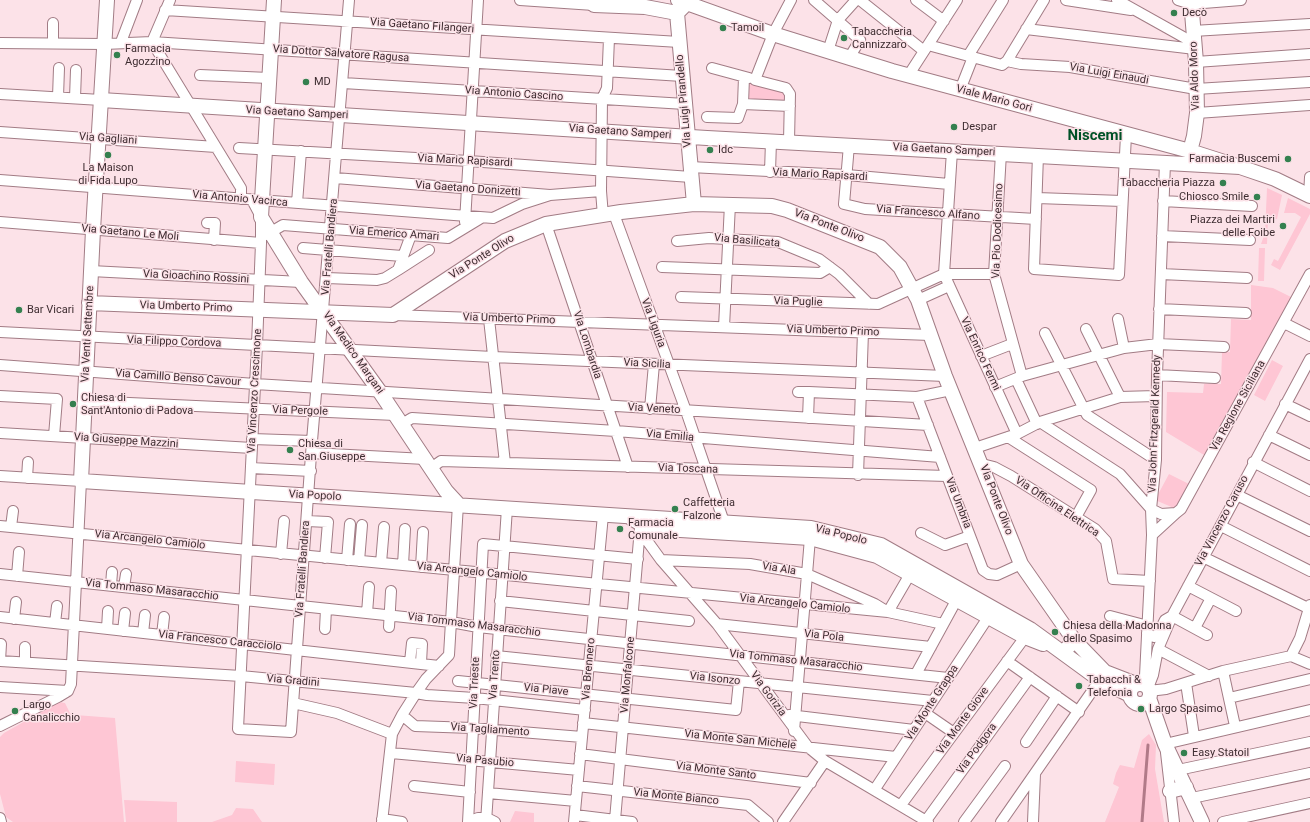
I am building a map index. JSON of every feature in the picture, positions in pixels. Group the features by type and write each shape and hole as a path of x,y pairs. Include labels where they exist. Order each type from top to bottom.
{"street":[{"name":"Via Venti Settembre","path":"68,691 71,684 95,187 107,0"},
{"path":"121,42 138,0"},
{"path":"170,0 152,42 241,188 240,199"},
{"path":"257,200 266,149 274,0"},
{"name":"Via Fratelli Bandiera","path":"291,732 312,441 318,388 349,0"},
{"path":"465,228 478,0"},
{"path":"520,0 594,2"},
{"path":"755,80 773,34 791,0"},
{"path":"814,0 860,40 849,58"},
{"path":"828,51 838,20 856,0"},
{"path":"860,0 926,48 971,56"},
{"path":"916,0 944,21"},
{"path":"908,76 957,0"},
{"path":"960,90 971,56 1003,0"},
{"path":"1007,61 1044,0"},
{"path":"1066,0 1137,11"},
{"path":"1117,0 1194,46 1310,24"},
{"path":"1187,1 1241,0"},
{"name":"Via Aldo Moro","path":"1187,1 1194,46 1197,113 1194,136 1190,151"},
{"name":"Viale Mario Gori","path":"594,2 645,7 683,4 908,76 1190,151 1275,179 1309,196"},
{"name":"Via Luigi Pirandello","path":"683,4 679,42 694,204"},
{"name":"Via Gaetano Filangeri","path":"165,10 679,42"},
{"path":"53,23 53,43"},
{"path":"1026,29 1194,46 1310,54"},
{"name":"Via Liguria","path":"609,38 606,88 602,99 600,191 654,324 724,522"},
{"name":"Via Dottor Salvatore Ragusa","path":"0,43 104,44 121,42 152,42 682,76"},
{"name":"Via Luigi Einaudi","path":"971,56 1002,65 1007,61 1021,64 1070,67 1196,89 1310,82"},
{"path":"58,97 59,68"},
{"path":"712,68 786,88 790,94 790,141"},
{"path":"75,98 76,70"},
{"path":"200,75 269,78"},
{"path":"707,117 738,118 743,104 744,77"},
{"name":"Via Antonio Cascino","path":"343,83 684,104"},
{"name":"Via Gaetano Samperi","path":"0,94 192,107 1240,167"},
{"path":"743,104 790,106"},
{"path":"1197,113 1310,105"},
{"name":"Via Gagliani","path":"0,132 216,147"},
{"path":"1038,156 1034,269 1120,275 1126,135"},
{"path":"770,172 771,141"},
{"path":"847,175 849,145"},
{"path":"1165,162 1168,146"},
{"name":"Via Mario Rapisardi","path":"239,148 601,170 770,172 847,175 949,184"},
{"path":"297,203 301,151"},
{"path":"944,274 952,151"},
{"name":"Via Pio Dodicesimo","path":"1001,153 994,274 998,293 1010,328 1019,378 1038,423"},
{"name":"Via John Fitzgerald Kennedy","path":"1143,692 1150,581 1152,535 1151,510 1156,460 1156,375 1165,162"},
{"name":"Via Francesco Alfano","path":"847,175 844,204 865,209 1036,219"},
{"path":"1309,196 1310,177"},
{"name":"Via Gaetano Donizetti","path":"335,178 550,195 600,191"},
{"name":"Via Antonio Vacirca","path":"0,180 481,218"},
{"path":"465,228 481,218 493,218 522,204 550,195"},
{"path":"1037,198 1122,201"},
{"name":"Via Medico Margani","path":"257,200 264,238 301,282 399,419 428,464 445,497 458,504"},
{"path":"1164,201 1252,206"},
{"name":"Via Ponte Olivo","path":"393,315 505,241 546,224 609,215 694,204 772,206 787,210 880,247 893,258 900,267 915,294 951,390 1021,564 1074,640 1100,681"},
{"path":"724,327 730,204"},
{"name":"Via Gaetano Le Moli","path":"0,222 214,240 264,238"},
{"path":"207,223 215,223 214,240"},
{"name":"Via Lombardia","path":"546,224 628,467"},
{"name":"Via Emerico Amari","path":"264,238 283,225 448,238 465,228"},
{"path":"398,270 411,235"},
{"path":"1162,236 1250,240"},
{"name":"Via Vincenzo Crescimone","path":"264,238 259,280 258,345 246,550 238,729 291,732"},
{"name":"Via Basilicata","path":"677,241 709,238 778,242 801,251 830,268 861,294 869,304"},
{"path":"303,248 402,256"},
{"path":"327,278 377,280 386,278 429,250"},
{"path":"662,267 820,273 830,268"},
{"name":"Via Gioachino Rossini","path":"91,271 301,282"},
{"path":"915,294 944,274 994,274"},
{"name":"Via Enrico Fermi","path":"944,274 995,387 1012,435"},
{"path":"1161,274 1247,278"},
{"name":"Via Regione Siciliana","path":"1152,535 1181,508 1310,274"},
{"path":"915,294 949,286"},
{"name":"Via Puglie","path":"681,297 878,304 915,294"},
{"name":"Via Umberto Primo","path":"89,303 930,335"},
{"path":"1159,309 1246,312"},
{"path":"488,319 505,463"},
{"path":"1118,319 1124,348"},
{"path":"1284,323 1310,336"},
{"path":"1086,329 1120,398"},
{"name":"Via Filippo Cordova","path":"0,332 88,338 348,349"},
{"path":"858,475 863,332"},
{"path":"1045,333 1082,409 1087,415 1156,460"},
{"path":"981,356 1012,344"},
{"path":"995,387 1061,365 1124,348 1158,344 1224,347"},
{"name":"Via Sicilia","path":"348,349 668,365 946,376"},
{"name":"Via Vincenzo Caruso","path":"1143,692 1154,675 1158,649 1172,616 1221,526 1253,462 1286,404 1306,375 1310,359"},
{"path":"650,409 654,364"},
{"name":"Via Camillo Benso Cavour","path":"0,365 380,392"},
{"path":"1156,375 1215,378"},
{"path":"798,392 917,397 951,390"},
{"name":"Via Veneto","path":"380,392 608,407 928,424"},
{"path":"808,418 809,392"},
{"path":"0,396 57,399 54,436"},
{"path":"975,448 1012,435 1038,423 1120,398 1156,396"},
{"name":"Via Umbria","path":"917,397 983,570 989,574 997,575 1021,564"},
{"name":"Via Pergole","path":"85,401 254,410 315,411 399,419"},
{"path":"1286,404 1310,416"},
{"name":"Via Emilia","path":"399,419 412,418 616,431 940,457"},
{"path":"1038,423 1120,474 1151,510 1161,514 1176,513"},
{"name":"Via Giuseppe Mazzini","path":"0,433 83,438 252,444 312,441"},
{"path":"1012,435 1092,490 1076,517"},
{"path":"1269,435 1310,455"},
{"path":"312,453 428,464"},
{"name":"Via Toscana","path":"428,464 441,461 858,475 947,476"},
{"path":"27,478 28,462"},
{"path":"1253,462 1310,492"},
{"name":"Via Officina Elettrica","path":"982,464 994,467 1011,476 1095,529 1106,541 1113,579 1150,581"},
{"path":"251,468 311,471"},
{"name":"Via Popolo","path":"0,476 309,496 445,497"},
{"path":"1237,495 1310,531"},
{"path":"402,822 382,820 391,753 392,734 416,693 449,655 458,504"},
{"name":"Via Popolo","path":"458,504 603,515 638,522 724,522 811,528 881,545 957,599 989,616 1028,633"},
{"name":"Via Trento","path":"490,820 488,793 491,730 507,508"},
{"path":"11,527 13,511"},
{"name":"Via Brennero","path":"574,818 603,515"},
{"path":"281,554 284,521"},
{"path":"307,521 328,522 325,558"},
{"name":"Via Popolo","path":"638,522 648,528 810,538 877,556 913,569 1028,633"},
{"name":"Via Monfalcone","path":"615,820 638,559 638,522"},
{"name":"Via Gorizia","path":"638,522 661,560 717,624 784,715 794,731 808,748 825,761 926,821"},
{"path":"347,560 350,524"},
{"path":"359,561 362,525"},
{"name":"Via Arcangelo Camiolo","path":"0,526 888,612 943,624"},
{"path":"1221,526 1310,571"},
{"path":"381,563 384,527"},
{"path":"403,565 405,529"},
{"path":"421,567 423,532"},
{"path":"921,533 945,545 970,536"},
{"path":"794,731 810,538"},
{"name":"Via Trieste","path":"468,822 483,544 504,546"},
{"path":"504,546 638,559"},
{"path":"17,576 19,552"},
{"path":"1203,557 1309,607 1300,638 1291,656"},
{"name":"Via Ala","path":"661,560 750,564 807,574 875,604 888,612"},
{"path":"888,612 913,569"},
{"path":"111,585 112,572"},
{"name":"Via Tommaso Masaracchio","path":"0,574 451,622 478,627 948,678"},
{"path":"124,587 126,574"},
{"path":"234,575 245,576"},
{"path":"1188,586 1236,611"},
{"path":"367,613 369,587"},
{"path":"389,627 391,591"},
{"path":"1195,628 1211,598"},
{"path":"916,674 957,599"},
{"path":"500,600 689,621"},
{"path":"14,619 16,602"},
{"path":"55,623 57,606"},
{"path":"324,629 326,609"},
{"path":"107,629 108,611"},
{"path":"123,631 125,614"},
{"path":"143,633 145,615"},
{"name":"Via Monte Grappa","path":"874,789 926,713 989,616"},
{"path":"1110,616 1147,630 1154,637 1157,636 1165,620 1172,616 1207,635"},
{"name":"Via Francesco Caracciolo","path":"0,617 439,666"},
{"path":"162,635 164,617"},
{"name":"Via Pola","path":"717,624 931,648"},
{"path":"1028,633 1063,653 1100,681 1143,692 1186,683 1223,671 1291,656 1310,664"},
{"name":"Via Monte Giove","path":"901,805 1028,633"},
{"path":"1063,653 1074,640"},
{"path":"410,662 412,643 422,644 421,663"},
{"path":"0,661 1,644"},
{"path":"25,648 25,662"},
{"path":"1158,649 1209,676"},
{"name":"Via Isonzo","path":"496,656 933,701"},
{"name":"Via Gradini","path":"0,661 241,676 585,710"},
{"path":"1008,661 1079,712"},
{"path":"1223,671 1235,726"},
{"name":"Via Podgora","path":"926,821 1030,677"},
{"path":"1229,698 1310,679"},
{"name":"Via Piave","path":"458,681 736,710 739,681"},
{"path":"1001,822 1100,681"},
{"path":"1186,683 1194,736"},
{"path":"0,687 68,691"},
{"path":"0,726 68,691"},
{"path":"1143,692 1146,714 1165,744 1202,822"},
{"path":"1026,742 1057,696"},
{"path":"293,703 337,714 392,734"},
{"path":"1165,744 1235,726 1310,710"},
{"path":"926,713 954,733"},
{"name":"Via Tagliamento","path":"402,715 415,726 472,728 582,737"},
{"path":"784,715 914,730"},
{"name":"Via Monte San Michele","path":"583,723 896,757"},
{"path":"1178,770 1310,742"},
{"path":"1165,744 1174,822"},
{"name":"Via Pasubio","path":"391,753 579,770"},
{"name":"Via Monte Santo","path":"580,754 811,783"},
{"path":"783,822 825,761"},
{"path":"964,822 1004,766"},
{"path":"1170,791 1189,793 1310,773"},
{"path":"1033,822 1035,774"},
{"path":"414,786 470,792"},
{"name":"Via Monte Bianco","path":"577,786 748,805 768,822"},
{"path":"488,793 576,802"},
{"path":"1223,822 1310,803"},
{"path":"0,818 1,822"},
{"path":"468,822 478,818 490,820"},
{"path":"574,818 632,822"}],"shaded area":[{"path":"749,82 782,92 786,96 785,103 749,101 746,97"},
{"path":"1267,188 1282,195 1277,219 1268,219 1267,244 1261,244 1265,233"},
{"path":"1288,198 1310,209 1310,214 1280,270 1271,265 1274,259 1278,261 1301,217 1295,213 1284,213"},
{"path":"1259,248 1265,248 1264,281 1258,281"},
{"path":"1251,285 1273,288 1291,297 1204,455 1166,432 1167,392 1203,393 1204,384 1221,384 1222,352 1230,352 1231,319 1251,320"},
{"path":"1272,360 1283,366 1265,401 1254,395"},
{"path":"1169,474 1189,484 1178,506 1174,508 1155,500"},
{"path":"59,702 65,703 70,713 75,715 115,718 124,822 13,822 6,817 0,794 0,737 4,733"},
{"path":"1149,734 1156,745 1155,769 1164,822 1105,822 1119,787 1113,784 1120,765 1134,768 1142,740"},
{"path":"236,761 275,764 274,785 235,782"},
{"path":"124,800 177,802 177,822 126,822"},
{"path":"236,808 253,809 262,822 212,822 232,815"},
{"path":"515,811 534,813 534,822 510,822"}],"waterway":[{"path":"1142,822 1148,745"}],"place":[{"name":"Decò","path":"1174,13"},
{"name":"Tamoil","path":"723,28"},
{"name":"Tabaccheria Cannizzaro","path":"844,38"},
{"name":"Farmacia Agozzino","path":"117,55"},
{"name":"MD","path":"306,82"},
{"name":"Despar","path":"954,127"},
{"name":"Idc","path":"710,150"},
{"name":"La Maison di Fida Lupo","path":"108,155"},
{"name":"Farmacia Buscemi","path":"1288,159"},
{"name":"Tabaccheria Piazza","path":"1223,183"},
{"name":"Chiosco Smile","path":"1257,197"},
{"name":"Piazza dei Martiri delle Foibe","path":"1283,226"},
{"name":"Bar Vicari","path":"19,310"},
{"name":"Chiesa di Sant'Antonio di Padova","path":"73,404"},
{"name":"Chiesa di San Giuseppe","path":"290,450"},
{"name":"Caffetteria Falzone","path":"675,509"},
{"name":"Farmacia Comunale","path":"620,529"},
{"name":"Chiesa della Madonna dello Spasimo","path":"1055,632"},
{"name":"Tabacchi & Telefonia","path":"1079,686"},
{"name":"Largo Spasimo","path":"1141,709"},
{"name":"Largo Canalicchio","path":"15,711"},
{"name":"Easy Statoil","path":"1184,753"}],"district":[{"name":"Niscemi","path":"1095,136"}]}
